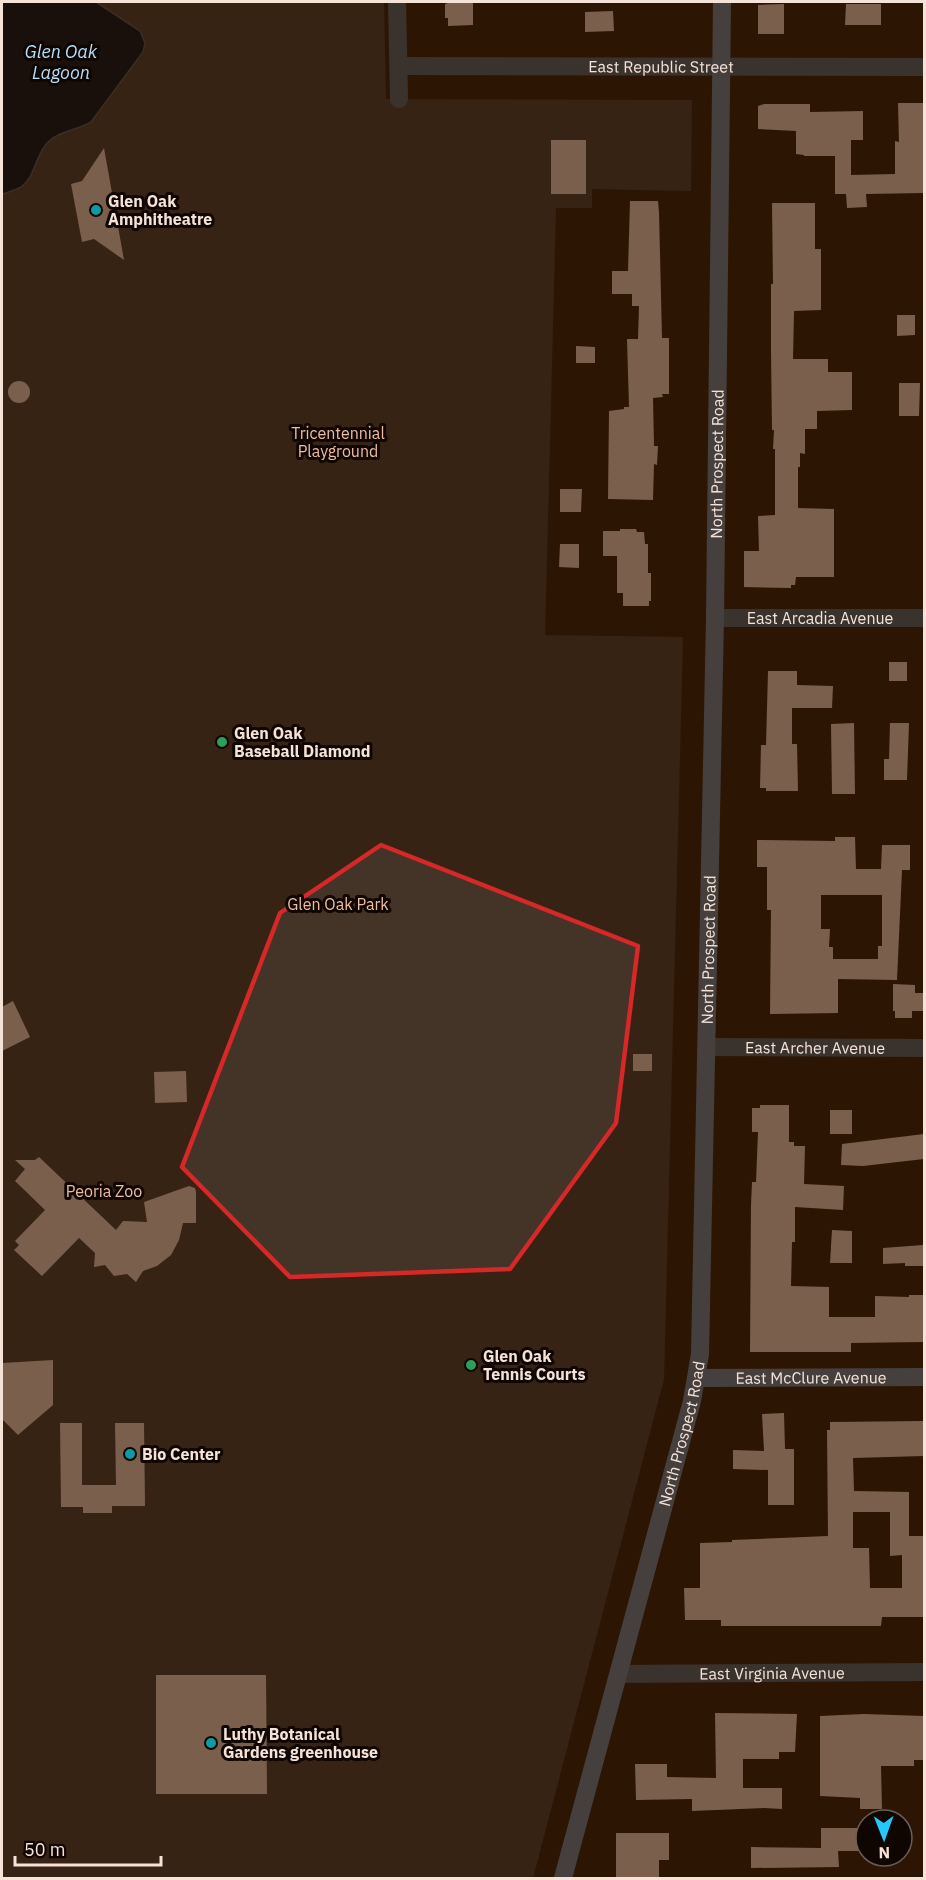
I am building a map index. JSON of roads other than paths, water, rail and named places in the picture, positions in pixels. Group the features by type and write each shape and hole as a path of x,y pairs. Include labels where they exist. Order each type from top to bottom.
{"main road":[{"name":"North Prospect Road","path":"563,1878 697,1378 701,1322 715,618 722,2"},
{"name":"East McClure Avenue","path":"697,1378 924,1377"}],"street":[{"path":"397,2 399,99"},
{"name":"East Republic Street","path":"399,66 924,67"},
{"name":"East Arcadia Avenue","path":"715,618 924,618"},
{"name":"East Archer Avenue","path":"707,1047 924,1048"},
{"name":"East Virginia Avenue","path":"619,1674 924,1672"}],"water":[{"name":"Glen Oak Lagoon","path":"2,2 96,2 140,31 145,43 143,52 91,122 52,138 40,153 26,182 19,188 3,194 2,191"}],"place":[{"name":"Glen Oak Amphitheatre","path":"96,210"},
{"name":"Glen Oak Baseball Diamond","path":"222,742"},
{"name":"Glen Oak Tennis Courts","path":"471,1365"},
{"name":"Bio Center","path":"130,1454"},
{"name":"Luthy Botanical Gardens greenhouse","path":"211,1743"}],"park label":[{"name":"Tricentennial Playground","path":"338,442"},
{"name":"Glen Oak Park","path":"338,904"},
{"name":"Peoria Zoo","path":"104,1191"}]}
